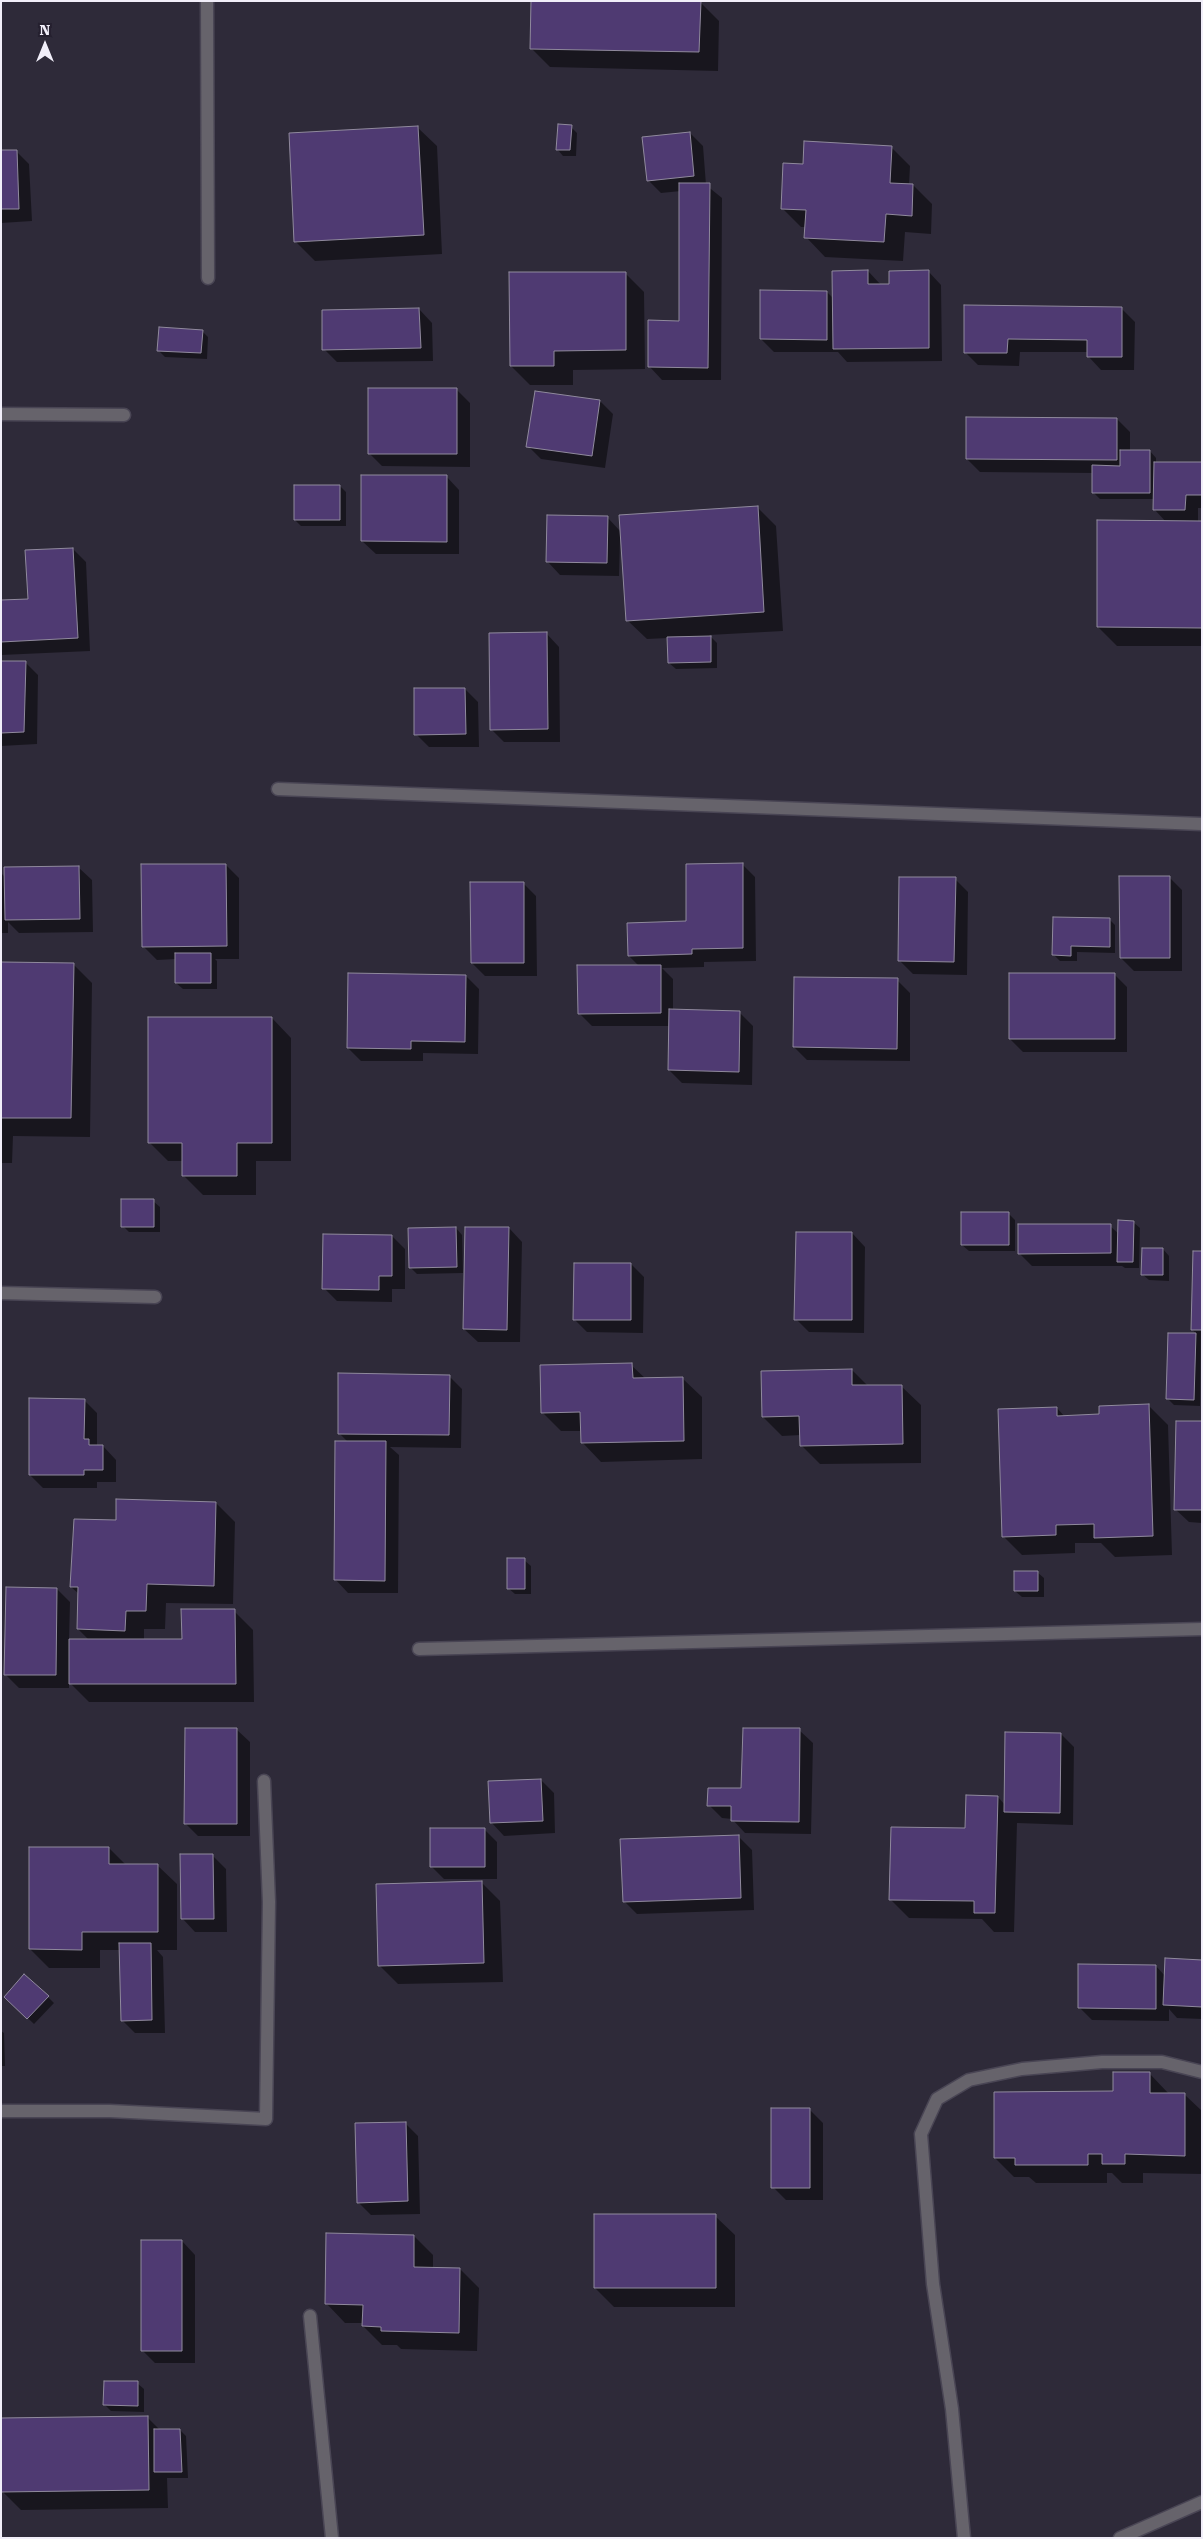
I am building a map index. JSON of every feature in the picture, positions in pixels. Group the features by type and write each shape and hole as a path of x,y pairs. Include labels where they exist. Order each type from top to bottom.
{"street":[{"path":"207,1 208,278"},
{"path":"1,414 124,415"},
{"path":"278,789 1202,824"},
{"path":"1,1294 155,1297"},
{"path":"419,1649 1202,1629"},
{"path":"1,2111 110,2111 266,2119 269,1902 264,1781"},
{"path":"964,2538 952,2409 933,2284 921,2134 937,2099 969,2080 1022,2069 1102,2062 1162,2062 1202,2072"},
{"path":"310,2316 332,2538"},
{"path":"1120,2538 1202,2502"}],"building":[{"path":"531,1 701,1 699,52 530,49"},
{"path":"558,124 572,125 570,150 556,150"},
{"path":"418,126 424,235 294,242 289,133"},
{"path":"690,132 694,176 647,181 642,137"},
{"path":"804,141 892,146 890,183 913,184 912,216 886,214 884,242 804,238 806,210 781,209 783,163 803,164"},
{"path":"1,150 17,150 19,209 1,209"},
{"path":"679,183 710,183 708,368 648,367 648,320 679,321"},
{"path":"868,270 868,284 889,284 889,271 929,270 929,348 833,349 832,271"},
{"path":"509,272 626,272 626,350 554,351 554,366 510,366"},
{"path":"760,290 827,291 827,340 760,339"},
{"path":"964,305 1122,307 1122,357 1087,357 1087,340 1008,339 1007,353 964,353"},
{"path":"419,308 421,348 322,350 322,310"},
{"path":"159,327 203,330 201,353 157,351"},
{"path":"368,388 457,388 457,454 368,454"},
{"path":"535,391 600,400 592,456 526,447"},
{"path":"966,417 1117,418 1117,460 966,459"},
{"path":"1120,450 1150,450 1150,493 1092,493 1092,465 1120,466"},
{"path":"1154,462 1202,462 1202,495 1186,495 1185,510 1153,510"},
{"path":"361,475 447,475 447,542 361,541"},
{"path":"294,485 340,485 340,520 294,520"},
{"path":"758,506 764,612 626,621 619,515"},
{"path":"547,515 608,516 607,563 546,562"},
{"path":"1097,520 1202,521 1202,628 1097,627"},
{"path":"73,548 78,638 1,642 1,600 28,599 25,550"},
{"path":"547,632 548,729 490,730 489,633"},
{"path":"711,636 711,662 668,663 667,637"},
{"path":"1,661 26,661 24,732 1,733"},
{"path":"414,688 465,688 466,734 414,735"},
{"path":"743,863 743,948 692,949 692,954 628,956 627,923 686,921 686,864"},
{"path":"141,864 226,864 227,946 142,947"},
{"path":"79,866 80,919 5,920 4,867"},
{"path":"1119,876 1170,876 1170,958 1120,958"},
{"path":"899,877 956,877 954,962 898,961"},
{"path":"470,882 524,882 524,963 471,963"},
{"path":"1053,917 1110,918 1110,947 1071,946 1071,956 1052,955"},
{"path":"175,953 211,953 211,983 175,983"},
{"path":"1,962 74,963 71,1118 1,1118"},
{"path":"577,965 661,965 661,1013 578,1014"},
{"path":"348,973 466,975 465,1042 411,1041 411,1049 347,1048"},
{"path":"1009,973 1115,973 1115,1039 1009,1039"},
{"path":"794,977 898,978 897,1049 793,1047"},
{"path":"669,1009 740,1011 739,1072 668,1070"},
{"path":"148,1017 272,1017 272,1143 237,1143 237,1176 182,1176 182,1143 148,1143"},
{"path":"121,1199 154,1199 154,1227 121,1227"},
{"path":"961,1212 1009,1212 1009,1245 961,1245"},
{"path":"1118,1220 1134,1221 1133,1262 1117,1262"},
{"path":"1018,1224 1111,1224 1111,1253 1018,1254"},
{"path":"456,1227 457,1267 409,1268 408,1228"},
{"path":"465,1227 509,1227 507,1330 463,1329"},
{"path":"796,1232 852,1232 852,1320 794,1320"},
{"path":"323,1234 392,1235 392,1276 379,1276 379,1290 322,1289"},
{"path":"1142,1248 1163,1248 1163,1275 1141,1275"},
{"path":"1193,1251 1202,1251 1202,1330 1191,1330"},
{"path":"574,1263 631,1263 631,1320 573,1320"},
{"path":"1168,1333 1196,1333 1194,1400 1166,1399"},
{"path":"632,1363 633,1378 683,1377 684,1441 581,1443 580,1412 541,1413 540,1365"},
{"path":"852,1369 852,1385 902,1385 903,1444 800,1446 799,1416 762,1417 761,1371"},
{"path":"338,1373 450,1375 449,1435 338,1434"},
{"path":"29,1398 85,1399 84,1439 89,1439 89,1445 103,1445 103,1470 84,1470 84,1475 29,1475"},
{"path":"1149,1404 1153,1536 1094,1538 1094,1524 1056,1525 1056,1535 1002,1537 998,1409 1057,1407 1057,1416 1099,1414 1099,1406"},
{"path":"1176,1421 1202,1421 1202,1510 1174,1510"},
{"path":"335,1441 386,1441 385,1581 334,1580"},
{"path":"116,1499 216,1502 214,1586 147,1584 146,1611 126,1611 125,1631 77,1629 78,1587 70,1587 74,1519 116,1520"},
{"path":"507,1558 525,1558 525,1589 507,1589"},
{"path":"1014,1571 1038,1571 1038,1591 1014,1591"},
{"path":"6,1587 57,1588 56,1675 4,1675"},
{"path":"181,1609 235,1609 236,1684 69,1684 69,1639 182,1639"},
{"path":"185,1728 237,1728 237,1824 184,1824"},
{"path":"743,1728 800,1728 799,1822 731,1821 731,1806 707,1806 708,1788 741,1788"},
{"path":"1005,1732 1061,1733 1060,1813 1004,1812"},
{"path":"541,1779 543,1821 490,1823 488,1781"},
{"path":"966,1795 998,1796 995,1913 974,1913 974,1901 889,1900 891,1827 965,1828"},
{"path":"430,1828 485,1828 485,1867 430,1867"},
{"path":"739,1835 741,1898 623,1902 620,1839"},
{"path":"29,1847 109,1847 109,1864 158,1864 158,1932 82,1932 82,1950 29,1949"},
{"path":"180,1854 213,1854 214,1919 181,1919"},
{"path":"482,1881 484,1963 378,1966 376,1884"},
{"path":"119,1943 151,1943 152,2020 121,2021"},
{"path":"1165,1958 1202,1960 1202,2007 1163,2005"},
{"path":"1078,1964 1156,1965 1156,2009 1078,2008"},
{"path":"24,1974 49,1996 27,2019 4,1997"},
{"path":"1113,2072 1150,2072 1150,2093 1185,2093 1185,2156 1125,2154 1125,2164 1102,2164 1102,2154 1088,2154 1088,2165 1015,2165 1015,2158 994,2158 994,2092 1113,2091"},
{"path":"771,2108 810,2108 810,2188 771,2188"},
{"path":"406,2122 408,2201 357,2203 355,2123"},
{"path":"594,2214 716,2214 716,2288 594,2288"},
{"path":"326,2233 414,2235 414,2267 460,2268 459,2333 381,2331 381,2327 362,2326 363,2305 325,2304"},
{"path":"141,2240 182,2240 182,2351 141,2351"},
{"path":"104,2381 138,2381 138,2406 103,2405"},
{"path":"148,2416 149,2490 1,2492 1,2418"},
{"path":"154,2429 180,2429 182,2472 154,2472"}]}
